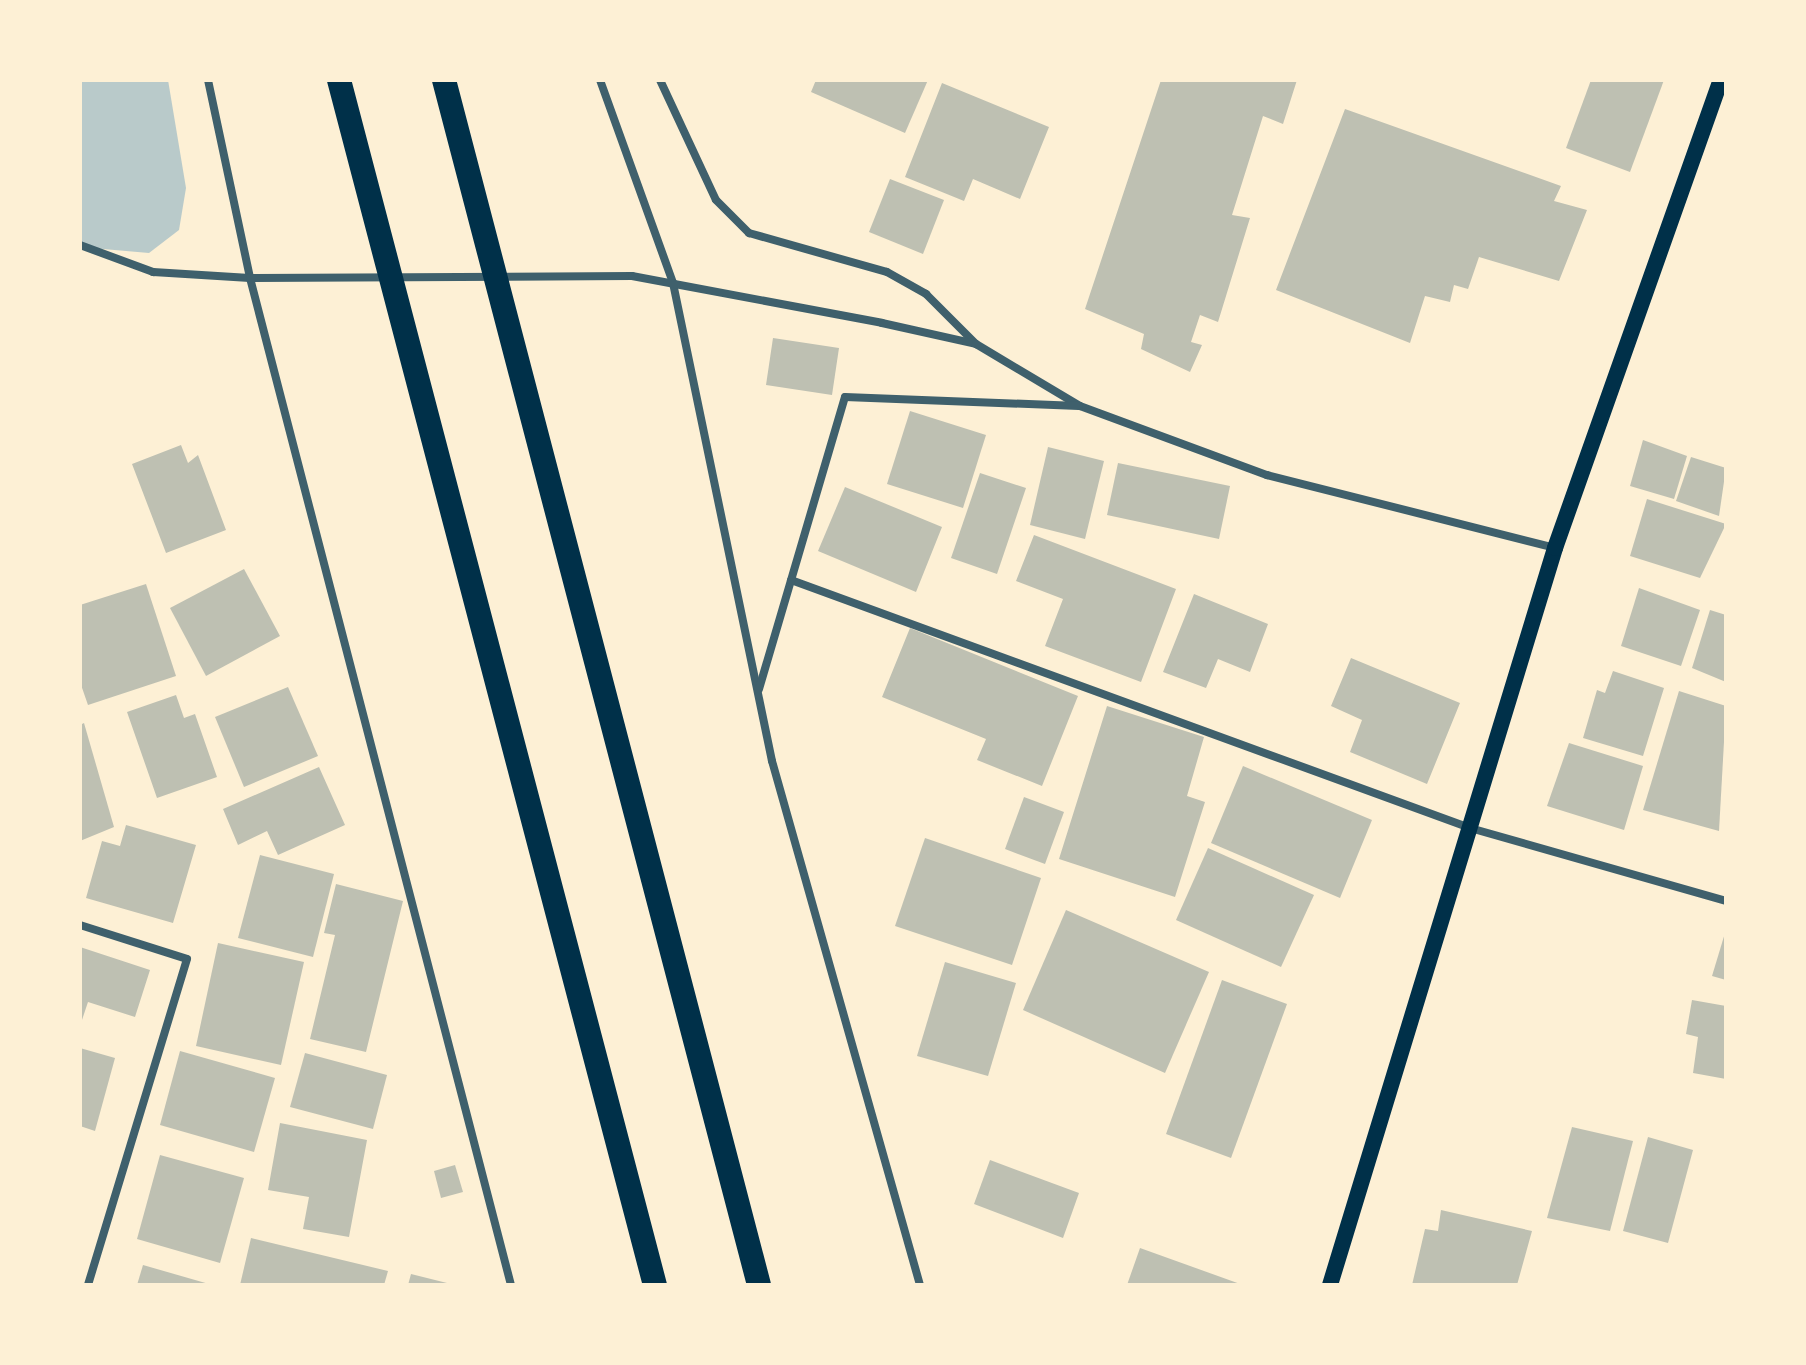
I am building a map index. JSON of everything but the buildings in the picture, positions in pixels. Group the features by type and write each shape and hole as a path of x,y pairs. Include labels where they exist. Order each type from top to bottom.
{"highway":[{"path":"339,80 655,1285"},
{"path":"444,80 759,1285"}],"main road":[{"path":"1330,1285 1555,548 1721,80"}],"street":[{"path":"208,80 250,278 511,1285"},
{"path":"600,80 673,283 758,693 920,1285"},
{"path":"660,80 716,200 749,233 887,272 926,294 976,344 1080,406 1267,475 1555,548"},
{"path":"80,245 153,272 250,278 632,276 976,344"},
{"path":"758,693 845,397 1080,406"},
{"path":"791,580 1470,828 1726,901"},
{"path":"80,925 187,959 88,1285"}],"shaded area":[{"path":"80,80 168,80 186,188 179,230 149,253 80,247"}]}
